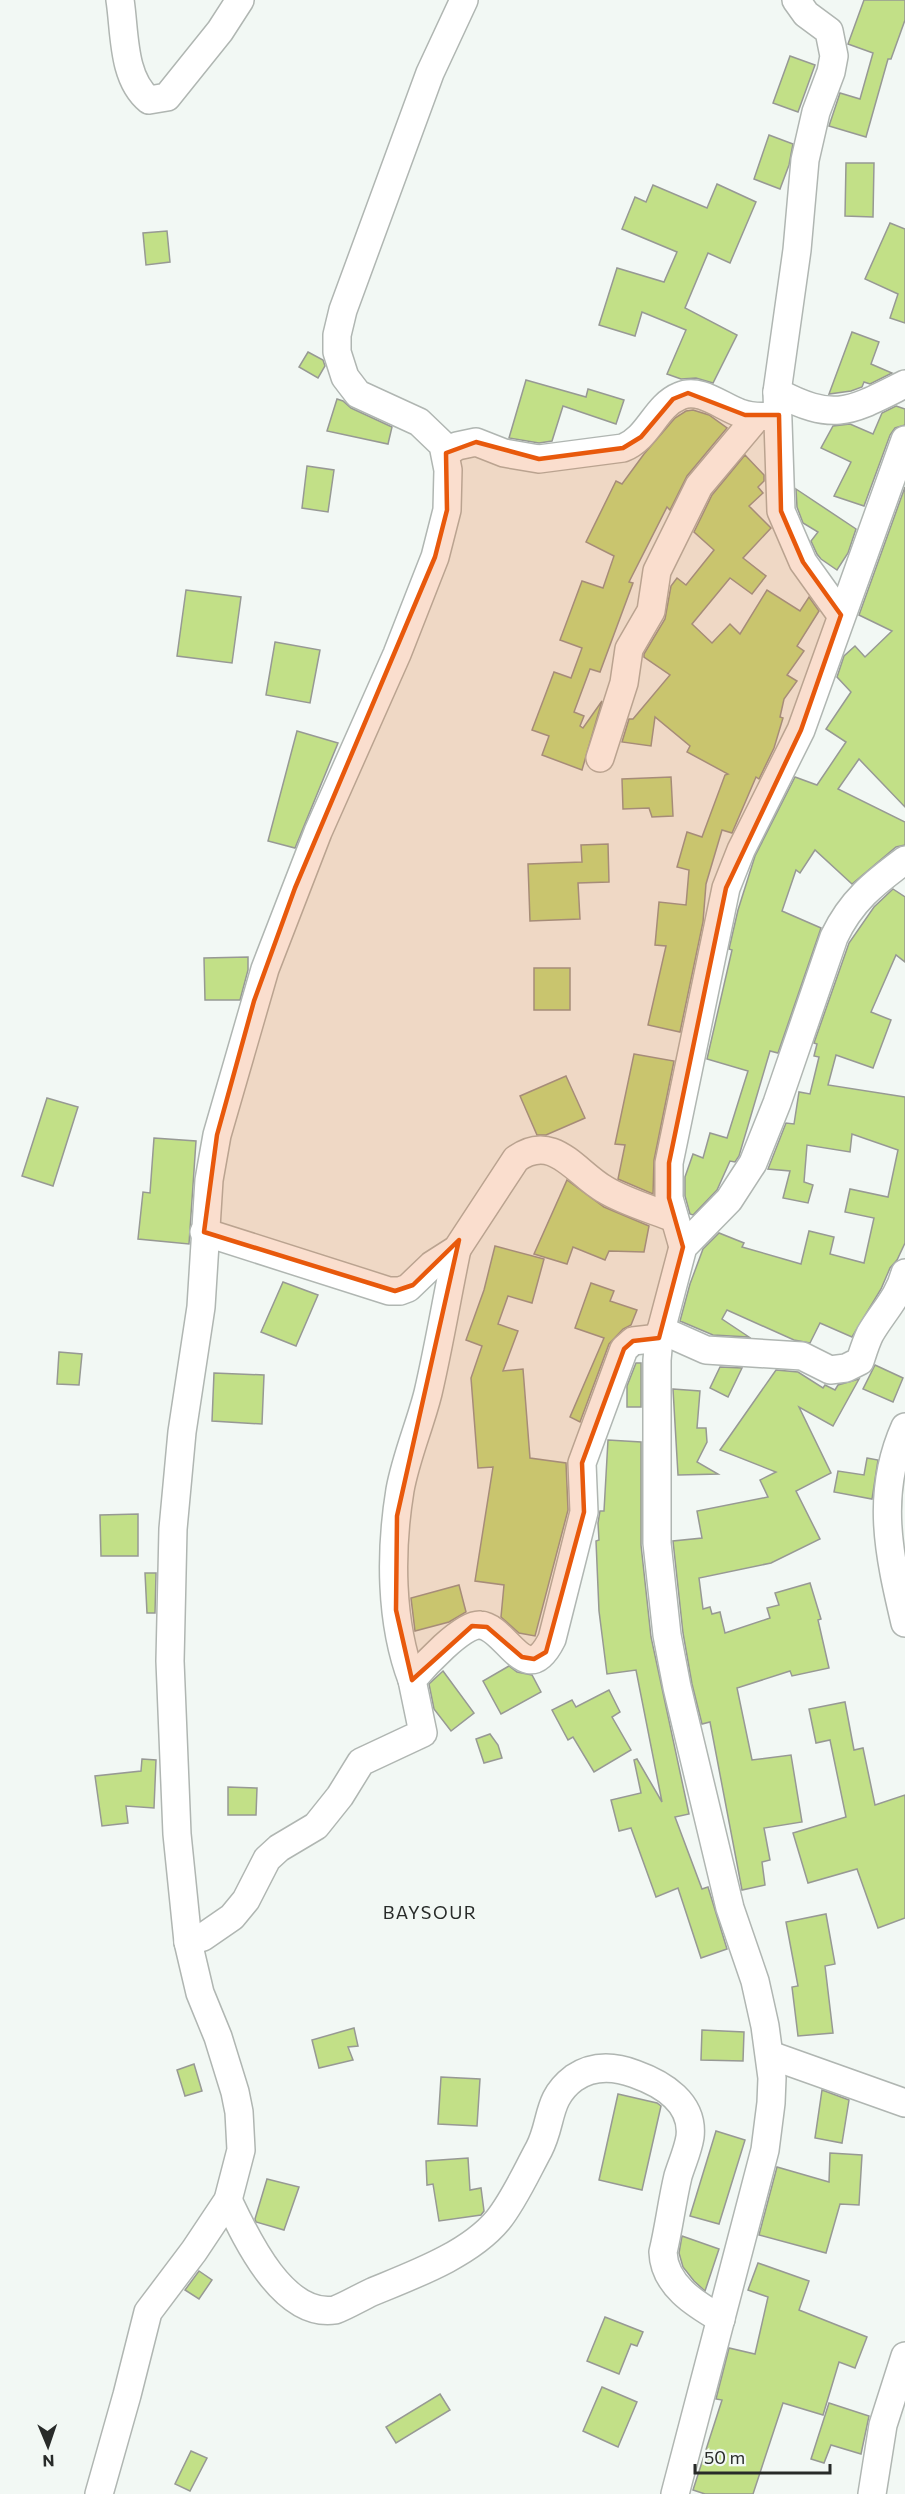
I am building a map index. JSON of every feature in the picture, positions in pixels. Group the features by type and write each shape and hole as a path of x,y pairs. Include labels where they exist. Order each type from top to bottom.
{"street":[{"path":"120,0 130,73 140,93 149,100 167,97 220,31 240,0"},
{"path":"99,2494 148,2312 194,2251 228,2200 241,2150 239,2112 223,2052 200,1993 188,1942 177,1834 169,1629 179,1461 201,1307 209,1180 217,1135 253,1004 295,888 387,678 435,557 447,510 449,487 446,453 437,438 419,422 358,394 350,386 340,366 337,335 343,310 426,82 464,0"},
{"path":"796,0 806,14 829,31 834,56 831,72 816,112 805,160 797,250 771,408 781,513 803,562 841,615"},
{"path":"446,453 457,446 476,442 504,453 539,459 623,448 633,444 641,437 673,399 688,393 704,396 738,412 771,408 834,412 857,408 905,384"},
{"path":"600,758 624,683 628,649 651,611 657,571 699,486 771,408"},
{"path":"683,1247 674,1218 669,1189 669,1163 726,888 741,850 801,730 905,440"},
{"path":"675,2494 769,2128 772,2086 770,2055 755,1982 730,1908 721,1862 677,1687 667,1635 657,1544 657,1368 660,1334 683,1247 729,1200 753,1163 777,1103 834,937 842,920 863,894 905,860"},
{"path":"188,1942 211,1932 239,1910 267,1859 279,1848 316,1826 340,1796 361,1762 423,1732 412,1680 406,1664 396,1610 397,1516 401,1489 434,1366 457,1249 508,1169 524,1153 535,1150 553,1151 563,1156 605,1190 674,1218"},
{"path":"204,1232 394,1291 413,1285 432,1265 457,1249"},
{"path":"412,1680 463,1630 480,1624 487,1627 517,1654 528,1659 534,1659 546,1652 556,1623 584,1512 581,1467 583,1459 624,1349 633,1341 660,1334 706,1350 802,1356 830,1370 846,1368 860,1361 869,1335 902,1285 905,1273"},
{"path":"905,1427 898,1443 889,1479 886,1520 889,1555 905,1623"},
{"path":"770,2055 905,2103"},
{"path":"228,2200 249,2243 271,2276 307,2307 320,2311 335,2310 420,2272 475,2242 503,2213 538,2150 546,2131 551,2106 559,2092 573,2079 593,2069 623,2069 655,2081 683,2105 687,2114 690,2135 678,2178 663,2252 663,2264 673,2283 695,2303 721,2319"},
{"path":"872,2494 894,2427 905,2356"}],"highlighted area":[{"path":"688,393 745,415 779,415 781,511 803,562 841,615 801,730 726,888 669,1163 669,1198 683,1247 659,1338 633,1341 624,1349 582,1463 584,1512 546,1652 534,1659 522,1657 487,1627 472,1626 412,1680 396,1610 397,1516 459,1240 413,1285 395,1291 204,1232 217,1135 254,1001 295,888 435,557 447,510 446,453 476,442 539,459 623,448 641,437 673,399"}],"building":[{"path":"864,0 905,0 905,20 891,59 888,59 866,137 829,126 840,93 860,99 873,53 848,44"},
{"path":"790,56 815,65 798,112 773,103"},
{"path":"769,135 793,144 789,165 780,189 754,179"},
{"path":"846,163 874,163 873,217 845,216"},
{"path":"717,184 756,202 730,263 708,253 685,308 737,335 713,383 696,378 681,379 667,374 686,330 642,312 635,336 599,325 617,268 664,282 677,252 622,229 635,197 646,202 653,185 707,208"},
{"path":"890,223 905,229 905,323 890,318 898,294 865,279"},
{"path":"167,231 170,262 146,265 143,233"},
{"path":"852,332 879,342 871,364 892,373 870,384 864,382 862,387 851,391 829,394"},
{"path":"308,352 323,360 325,366 318,378 299,367"},
{"path":"526,380 586,397 588,389 624,400 616,424 563,406 552,441 539,443 509,438"},
{"path":"337,399 392,427 388,444 327,431"},
{"path":"896,406 905,409 905,425 895,428 890,435 864,506 834,496 851,462 821,448 833,426 850,424 873,434 882,413"},
{"path":"693,410 709,415 727,428 687,476 670,510 667,507 629,582 633,583 600,672 590,669 574,712 584,716 580,726 583,728 602,701 582,770 542,755 549,736 532,730 554,672 571,678 582,648 560,640 582,581 603,588 614,556 586,542 616,481 622,484 675,418 686,411"},
{"path":"745,455 764,475 764,481 758,487 763,493 749,506 771,528 743,558 766,576 752,594 730,578 692,624 712,643 730,624 740,634 767,590 800,611 809,597 819,611 797,646 804,651 787,675 797,681 784,699 780,717 783,718 774,748 759,779 756,777 732,833 722,830 706,884 703,922 680,1032 648,1025 666,946 655,945 659,902 686,905 689,870 677,867 687,832 702,837 725,775 728,774 687,752 690,746 655,717 651,746 622,742 629,719 633,719 670,675 644,657 644,654 665,619 671,586 677,578 686,585 714,550 694,532 712,495"},
{"path":"307,466 334,470 328,512 302,508"},
{"path":"905,487 905,807 859,759 838,789 905,822 905,845 896,847 852,884 815,850 800,873 796,870 782,911 821,928 778,1053 770,1051 739,1156 735,1162 730,1161 717,1190 693,1215 690,1214 685,1196 685,1177 693,1154 703,1158 710,1133 727,1138 748,1071 707,1059 732,950 729,949 738,910 755,856 795,777 817,785 846,742 826,729 851,692 837,677 844,656 855,646 865,657 892,631 859,615"},
{"path":"796,489 856,529 848,553 837,570 817,554 811,541 818,532 803,523 797,507"},
{"path":"186,590 241,597 232,663 177,656"},
{"path":"275,642 320,650 310,703 266,695"},
{"path":"297,731 338,743 295,848 268,841"},
{"path":"671,777 673,816 652,817 649,808 623,809 622,779"},
{"path":"608,844 609,882 578,883 580,919 530,921 528,864 582,862 581,845"},
{"path":"893,889 905,897 905,962 896,955 871,1012 891,1020 873,1068 836,1055 828,1085 905,1097 905,1243 897,1260 890,1268 881,1289 852,1337 820,1323 810,1343 794,1340 727,1310 722,1319 749,1337 713,1335 680,1321 703,1249 719,1233 744,1243 742,1247 801,1264 809,1231 834,1237 830,1254 864,1263 874,1218 845,1212 850,1189 888,1197 898,1150 852,1134 850,1152 807,1145 804,1182 813,1185 808,1203 783,1198 790,1171 768,1169 786,1123 794,1124 799,1092 810,1094 819,1057 814,1056 817,1044 814,1043 849,943 874,907"},
{"path":"248,957 248,970 240,1000 205,1000 204,958"},
{"path":"534,968 570,968 570,1010 534,1010"},
{"path":"634,1054 674,1061 654,1160 653,1194 618,1179 625,1145 615,1144"},
{"path":"566,1076 585,1118 546,1135 537,1135 520,1096"},
{"path":"47,1098 78,1107 53,1186 22,1176"},
{"path":"154,1138 196,1141 189,1244 138,1239 143,1192 150,1193"},
{"path":"567,1180 604,1207 649,1226 644,1252 609,1251 605,1260 573,1247 567,1264 534,1254"},
{"path":"495,1246 544,1259 532,1303 508,1296 498,1324 518,1331 503,1371 523,1369 530,1458 566,1463 568,1510 535,1636 519,1633 501,1617 504,1585 475,1581 493,1467 478,1468 471,1378 482,1346 466,1340 484,1290"},
{"path":"283,1282 318,1295 296,1346 261,1332"},
{"path":"591,1283 614,1291 610,1301 637,1310 631,1325 623,1329 609,1344 580,1422 570,1417 604,1338 575,1328"},
{"path":"59,1352 82,1354 79,1385 57,1384"},
{"path":"636,1363 641,1363 641,1407 627,1407 627,1386"},
{"path":"875,1365 903,1378 893,1402 863,1389"},
{"path":"720,1367 742,1368 728,1397 710,1388"},
{"path":"776,1370 798,1372 823,1388 825,1385 835,1390 838,1385 859,1379 833,1426 799,1407 831,1473 796,1491 820,1539 771,1563 699,1578 703,1609 710,1607 712,1614 720,1612 725,1633 770,1618 767,1608 779,1605 775,1593 810,1583 821,1619 818,1620 829,1668 792,1676 790,1671 737,1688 752,1760 791,1755 802,1822 764,1828 770,1860 762,1862 765,1885 742,1890 710,1722 702,1724 692,1684 683,1633 673,1541 702,1538 697,1511 768,1497 760,1480 776,1472 720,1450"},
{"path":"214,1373 264,1375 262,1424 212,1421"},
{"path":"673,1389 700,1391 697,1428 706,1428 707,1442 697,1462 718,1474 678,1475"},
{"path":"608,1440 641,1442 641,1545 651,1637 689,1814 675,1817 702,1889 708,1887 727,1949 701,1958 678,1888 656,1897 631,1828 619,1831 611,1800 641,1793 634,1760 637,1759 662,1802 636,1670 607,1674 599,1611 596,1541 599,1540 600,1511 604,1511"},
{"path":"867,1458 878,1460 872,1499 834,1492 838,1471 864,1475"},
{"path":"138,1514 138,1556 101,1556 100,1515"},
{"path":"145,1573 156,1573 155,1613 147,1613"},
{"path":"459,1585 466,1612 449,1622 415,1631 411,1598"},
{"path":"509,1666 517,1672 532,1675 541,1692 501,1714 483,1681"},
{"path":"443,1671 474,1713 451,1731 434,1709 429,1684"},
{"path":"609,1690 620,1712 612,1717 631,1750 594,1772 573,1737 568,1740 552,1710 572,1700 576,1707"},
{"path":"845,1702 854,1750 863,1748 875,1805 905,1795 905,1918 878,1928 857,1869 808,1883 793,1833 846,1817 830,1740 816,1743 809,1709"},
{"path":"490,1734 498,1745 502,1758 484,1763 476,1739"},
{"path":"142,1759 156,1760 154,1808 126,1806 128,1823 102,1826 95,1776 141,1771"},
{"path":"228,1787 257,1788 256,1815 228,1815"},
{"path":"826,1914 835,1964 825,1966 833,2033 798,2036 792,1987 798,1986 786,1922"},
{"path":"354,2028 358,2046 348,2047 353,2060 319,2068 312,2040"},
{"path":"702,2030 744,2032 743,2061 701,2060"},
{"path":"194,2064 202,2091 185,2096 177,2070"},
{"path":"441,2077 480,2079 477,2126 438,2124"},
{"path":"822,2090 849,2100 842,2143 815,2138"},
{"path":"618,2094 657,2103 661,2106 642,2190 599,2180"},
{"path":"716,2131 745,2140 719,2224 690,2216"},
{"path":"830,2153 862,2155 859,2205 840,2204 826,2253 759,2235 777,2167 829,2182"},
{"path":"468,2158 470,2190 481,2188 484,2211 481,2215 439,2221 433,2184 427,2185 426,2161"},
{"path":"267,2179 299,2187 284,2230 256,2222 255,2219"},
{"path":"682,2236 719,2249 705,2291 683,2267 679,2253"},
{"path":"758,2263 809,2281 799,2310 867,2337 855,2368 839,2362 823,2415 783,2403 753,2494 705,2494 693,2490 722,2400 716,2399 729,2348 755,2354 768,2297 748,2290"},
{"path":"199,2271 212,2280 199,2299 185,2290"},
{"path":"605,2317 643,2332 637,2346 631,2344 619,2374 587,2361"},
{"path":"602,2387 637,2402 618,2447 583,2431"},
{"path":"440,2394 450,2410 396,2443 386,2427"},
{"path":"829,2403 869,2416 861,2454 831,2445 824,2463 811,2459"},
{"path":"191,2451 207,2458 190,2491 175,2484"}],"district":[{"name":"BAYSOUR","path":"430,1912"}]}
